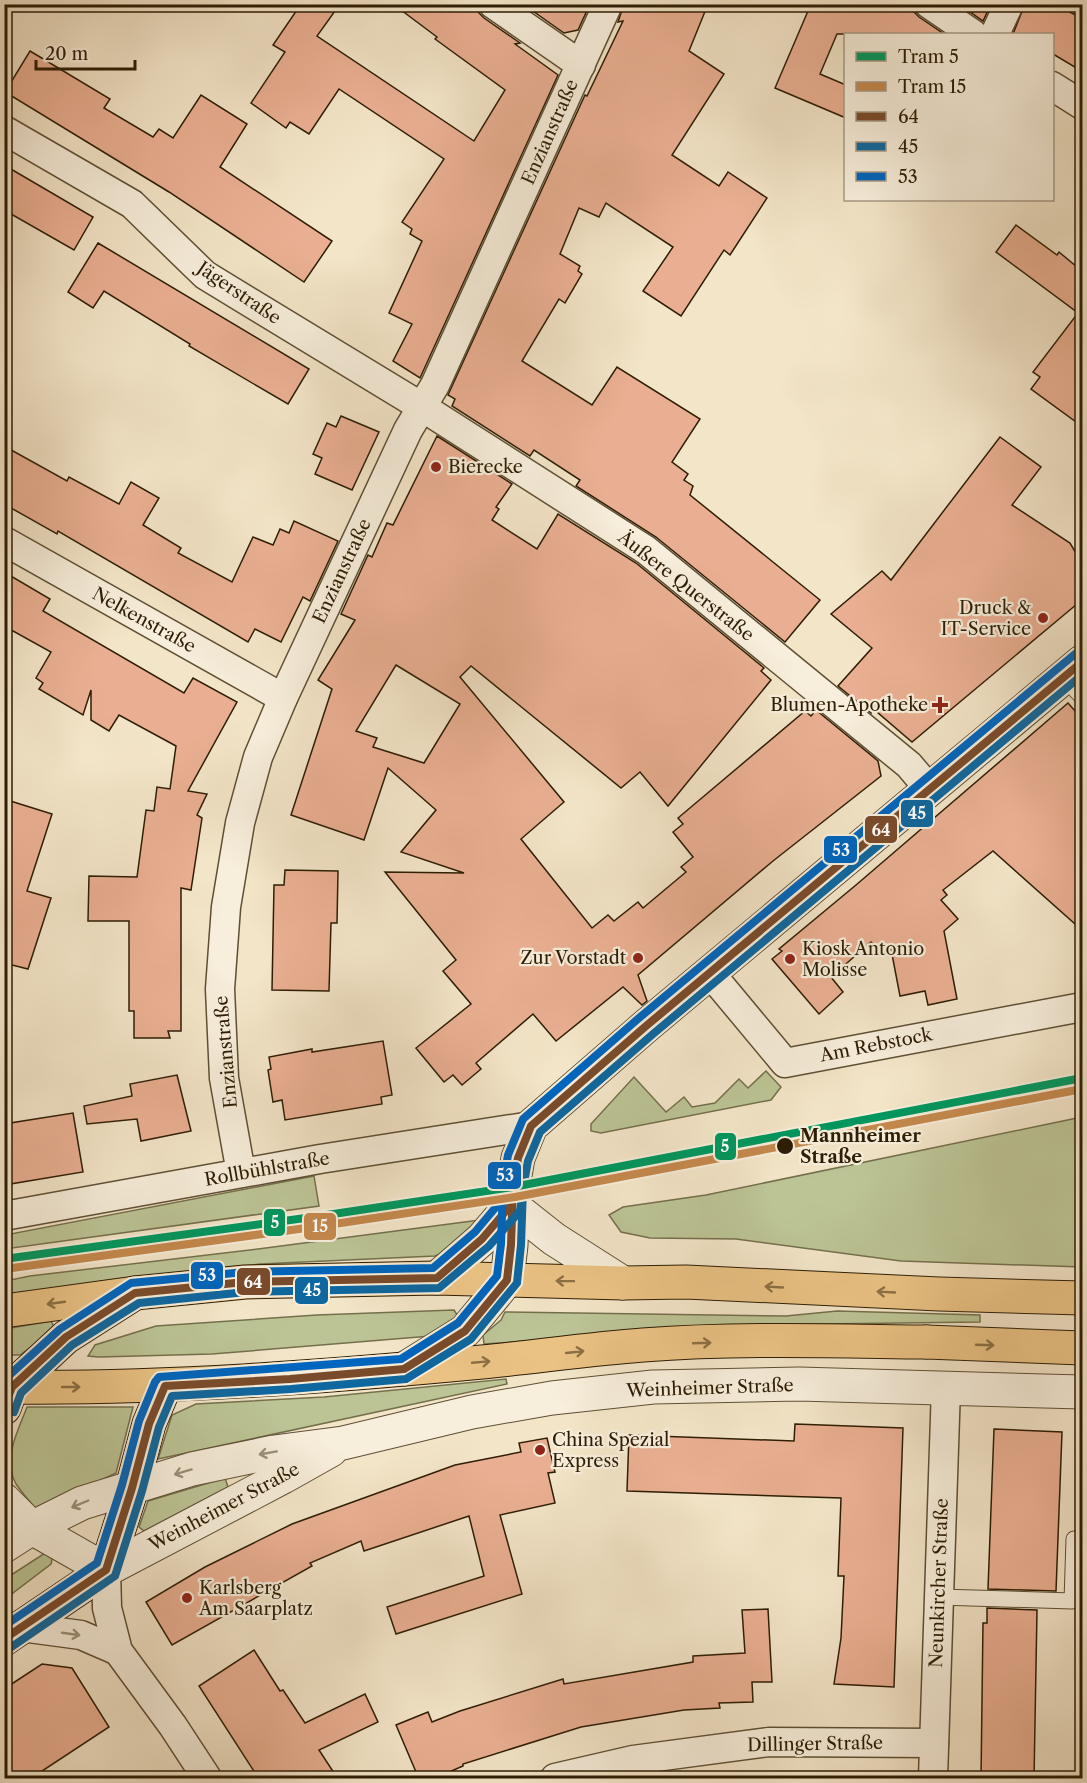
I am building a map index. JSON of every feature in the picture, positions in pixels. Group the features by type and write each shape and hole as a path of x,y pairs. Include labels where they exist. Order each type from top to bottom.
{"main road":[{"path":"4,1311 135,1293 245,1282 437,1278 623,1283 686,1282 927,1294 1083,1298"},
{"path":"7,1394 290,1379 643,1345 806,1340 1083,1348"}],"street":[{"path":"493,4 581,65"},
{"name":"Enzianstraße","path":"241,1173 224,1078 220,989 226,908 240,824 258,757 283,698 408,430 440,375 608,4"},
{"path":"929,4 972,33"},
{"path":"995,33 1009,4"},
{"path":"1054,87 1083,105"},
{"name":"Jägerstraße","path":"4,130 132,204 205,275 422,407"},
{"name":"Äußere Querstraße","path":"422,407 646,550 909,765 930,790"},
{"name":"Nelkenstraße","path":"4,541 283,698"},
{"path":"404,1369 465,1331 507,1280 511,1245 511,1205 518,1158 531,1126 585,1077 930,790 1076,679"},
{"name":"Am Rebstock","path":"710,973 785,1063 1083,1007"},
{"name":"Rollbühlstraße","path":"4,1216 241,1173 531,1126"},
{"path":"437,1278 482,1239 511,1205"},
{"path":"511,1205 554,1239 623,1283"},
{"path":"7,1394 66,1338 135,1293"},
{"name":"Weinheimer Straße","path":"32,1528 82,1503 192,1469 236,1459 342,1443 442,1419 523,1403 654,1387 799,1384 1083,1392"},
{"path":"165,1386 148,1424 132,1488 106,1570 108,1608 118,1651 173,1726 207,1779"},
{"name":"Neunkircher Straße","path":"933,1779 946,1387"},
{"name":"Weinheimer Straße","path":"106,1570 284,1477 342,1443"},
{"path":"4,1500 32,1528 106,1570"},
{"path":"4,1546 32,1528"},
{"path":"13,1633 106,1570"},
{"path":"13,1633 81,1635 118,1651"},
{"name":"Dillinger Straße","path":"555,1779 633,1760 769,1742 934,1743"}],"lane":[{"path":"939,1597 1072,1601 1074,1539"}],"green space":[{"path":"766,1071 781,1087 771,1100 601,1133 591,1131 591,1124 634,1077 666,1112 684,1097 692,1107 715,1103 739,1079 748,1088"},
{"path":"1082,1117 1082,1267 901,1261 736,1239 650,1238 621,1232 609,1215 623,1207 706,1195"},
{"path":"314,1176 319,1206 5,1249 5,1235"},
{"path":"480,1220 461,1245 435,1256 260,1264 5,1296 5,1281 30,1276"},
{"path":"454,1310 459,1318 431,1336 212,1354 88,1356 95,1345 156,1326 317,1315"},
{"path":"837,1311 980,1315 980,1322 748,1325 484,1344 483,1335 501,1320 505,1312 786,1316"},
{"path":"51,1321 55,1329 20,1355 5,1355 5,1329"},
{"path":"506,1379 507,1384 158,1459 172,1415 196,1404 324,1397"},
{"path":"27,1407 133,1407 116,1473 37,1510 16,1484 11,1465 13,1445"},
{"path":"225,1478 228,1487 144,1531 139,1527 148,1501"},
{"path":"45,1553 53,1555 51,1564 5,1599 5,1579"}],"building":[{"path":"301,4 340,4 317,36 474,141 505,90 435,39 437,37 393,4 477,4 478,12 484,18 520,43 515,44 558,75 420,378 393,361 412,324 389,313 422,241 410,234 412,229 402,222 444,159 339,89 309,134 290,122 286,128 251,103 285,52 273,45"},
{"path":"523,4 590,4 578,30 564,33"},
{"path":"624,4 708,4 689,51 724,74 672,155 719,186 728,172 767,198 730,255 724,250 681,316 643,291 673,247 606,203 599,217 579,208 560,254 580,266 578,271 582,274 565,303 559,299 522,361 592,405 617,367 700,419 672,462 688,474 684,480 693,486 690,495 820,600 785,642 656,537 576,486 580,480 534,450 530,456 452,406 455,399 448,395 585,95 587,96 623,21 618,22"},
{"path":"811,4 913,4 914,12 919,17 943,33 837,34 820,74 844,84 844,117 775,88"},
{"path":"959,4 991,4 983,21"},
{"path":"1025,4 1055,4 1083,19 1083,72 1054,55 1054,33 1013,33"},
{"path":"30,51 110,99 104,108 153,137 159,129 173,138 201,95 247,124 220,167 332,241 304,282 169,192 5,92"},
{"path":"4,165 93,217 74,250 4,210"},
{"path":"1016,225 1057,255 1059,252 1083,272 1083,427 1031,389 1040,377 1033,372 1078,313 996,252"},
{"path":"98,243 309,369 288,404 189,346 190,344 104,291 93,308 68,292"},
{"path":"341,416 379,432 352,490 315,474 322,458 313,454 327,423 336,427"},
{"path":"437,436 512,484 496,507 499,509 492,520 537,549 558,514 636,563 764,668 761,671 771,680 668,806 640,772 621,788 471,666 460,677 564,802 521,839 592,928 608,915 614,921 638,902 643,908 686,872 681,867 693,857 673,832 683,824 678,818 805,711 811,716 816,710 878,761 881,776 773,861 638,975 647,1001 642,1005 623,987 556,1041 533,1014 476,1063 481,1069 462,1085 453,1075 444,1082 416,1048 471,1004 443,971 456,960 385,872 464,873 401,852 436,810 388,768 364,840 291,815 332,689 318,680 355,620 341,614 368,555 372,557 387,523 393,525","holes":["396,665 460,704 424,763 373,747 377,738 356,731"]},
{"path":"1000,437 1041,467 1012,505 1070,543 1083,565 1083,599 912,742 871,707 871,713 838,686 872,648 831,614 882,571 891,580"},
{"path":"4,446 67,481 69,477 119,504 131,482 159,498 143,525 181,548 178,553 232,582 253,537 273,545 280,529 289,533 294,521 338,541 310,601 303,597 281,642 255,629 248,642 58,531 57,534 4,504"},
{"path":"4,572 50,599 43,611 184,693 193,678 237,702 188,791 207,794 197,815 202,818 191,890 181,888 181,1031 168,1031 170,1038 134,1038 134,1011 129,1011 129,921 88,921 89,876 137,877 146,810 154,811 157,787 170,789 176,746 119,715 109,731 91,720 91,690 83,715 39,689 43,683 36,678 51,652 4,626"},
{"path":"1068,703 1083,720 1083,931 993,851 943,890 947,895 941,900 958,919 944,931 957,999 928,1005 925,991 900,996 891,949 883,956 871,942 831,977 843,992 819,1014 772,959 782,951 779,949"},
{"path":"4,799 52,814 27,891 51,898 28,969 4,963"},
{"path":"285,870 338,871 337,923 331,923 329,991 272,990 274,885 284,885"},
{"path":"383,1041 392,1095 381,1097 382,1104 285,1120 282,1100 273,1102 268,1070 271,1069 269,1057 312,1049 312,1052"},
{"path":"177,1075 191,1131 141,1141 137,1119 87,1124 84,1106 132,1096 130,1084"},
{"path":"73,1113 83,1172 4,1185 4,1124"},
{"path":"795,1424 903,1428 894,1687 834,1684 841,1638 844,1576 838,1576 841,1498 627,1491 629,1435 794,1441"},
{"path":"994,1429 1062,1432 1056,1591 988,1589"},
{"path":"547,1438 555,1472 548,1473 555,1503 500,1515 522,1594 396,1634 387,1607 484,1576 469,1516 364,1551 361,1541 310,1563 312,1566 172,1645 146,1602 205,1567 292,1524 455,1465 521,1452 519,1443"},
{"path":"987,1608 1037,1610 1034,1779 981,1779 983,1623 987,1623"},
{"path":"768,1609 772,1682 752,1682 753,1702 719,1703 720,1708 684,1710 581,1727 463,1764 433,1779 419,1779 396,1725 428,1712 432,1722 563,1679 564,1684 693,1662 693,1656 745,1653 742,1610"},
{"path":"254,1650 280,1691 283,1690 305,1723 365,1694 378,1722 319,1750 338,1779 259,1779 199,1686"},
{"path":"42,1664 72,1668 109,1727 30,1779 4,1779 4,1689"}],"tram line":[{"name":"5","path":"4,1259 513,1187 1082,1078"},
{"name":"15","path":"5,1269 515,1197 1082,1089"}],"transit line":[{"name":"53","path":"4,1626 97,1563 122,1485 139,1421 159,1377 401,1359 458,1323 497,1276 501,1244 503,1185 508,1155 523,1119 639,1018 1075,654"},
{"name":"64","path":"4,1639 106,1570 149,1424 165,1386 290,1379 404,1369 465,1331 507,1280 513,1187 518,1158 531,1126 646,1026 1082,662"},
{"name":"45","path":"10,1648 115,1576 142,1491 159,1427 172,1396 406,1379 471,1339 517,1283 523,1188 528,1161 540,1132 653,1034 1082,675"},
{"name":"53","path":"4,1380 60,1329 131,1283 245,1272 433,1268 475,1232 501,1201 502,1196"},
{"name":"64","path":"4,1407 12,1387 66,1337 135,1293 245,1282 437,1278 482,1239 511,1205 512,1197"},
{"name":"45","path":"14,1412 21,1393 72,1345 139,1303 246,1292 439,1288 489,1246 520,1211 522,1198"}],"place":[{"name":"Bierecke","path":"436,467"},
{"name":"Druck & IT-Service","path":"1043,618"},
{"name":"Blumen-Apotheke","path":"940,705"},
{"name":"Zur Vorstadt","path":"638,958"},
{"name":"Kiosk Antonio Molisse","path":"790,959"},
{"name":"Mannheimer Straße","path":"785,1146"},
{"name":"China Spezial Express","path":"540,1450"},
{"name":"Karlsberg Am Saarplatz","path":"187,1598"}]}
